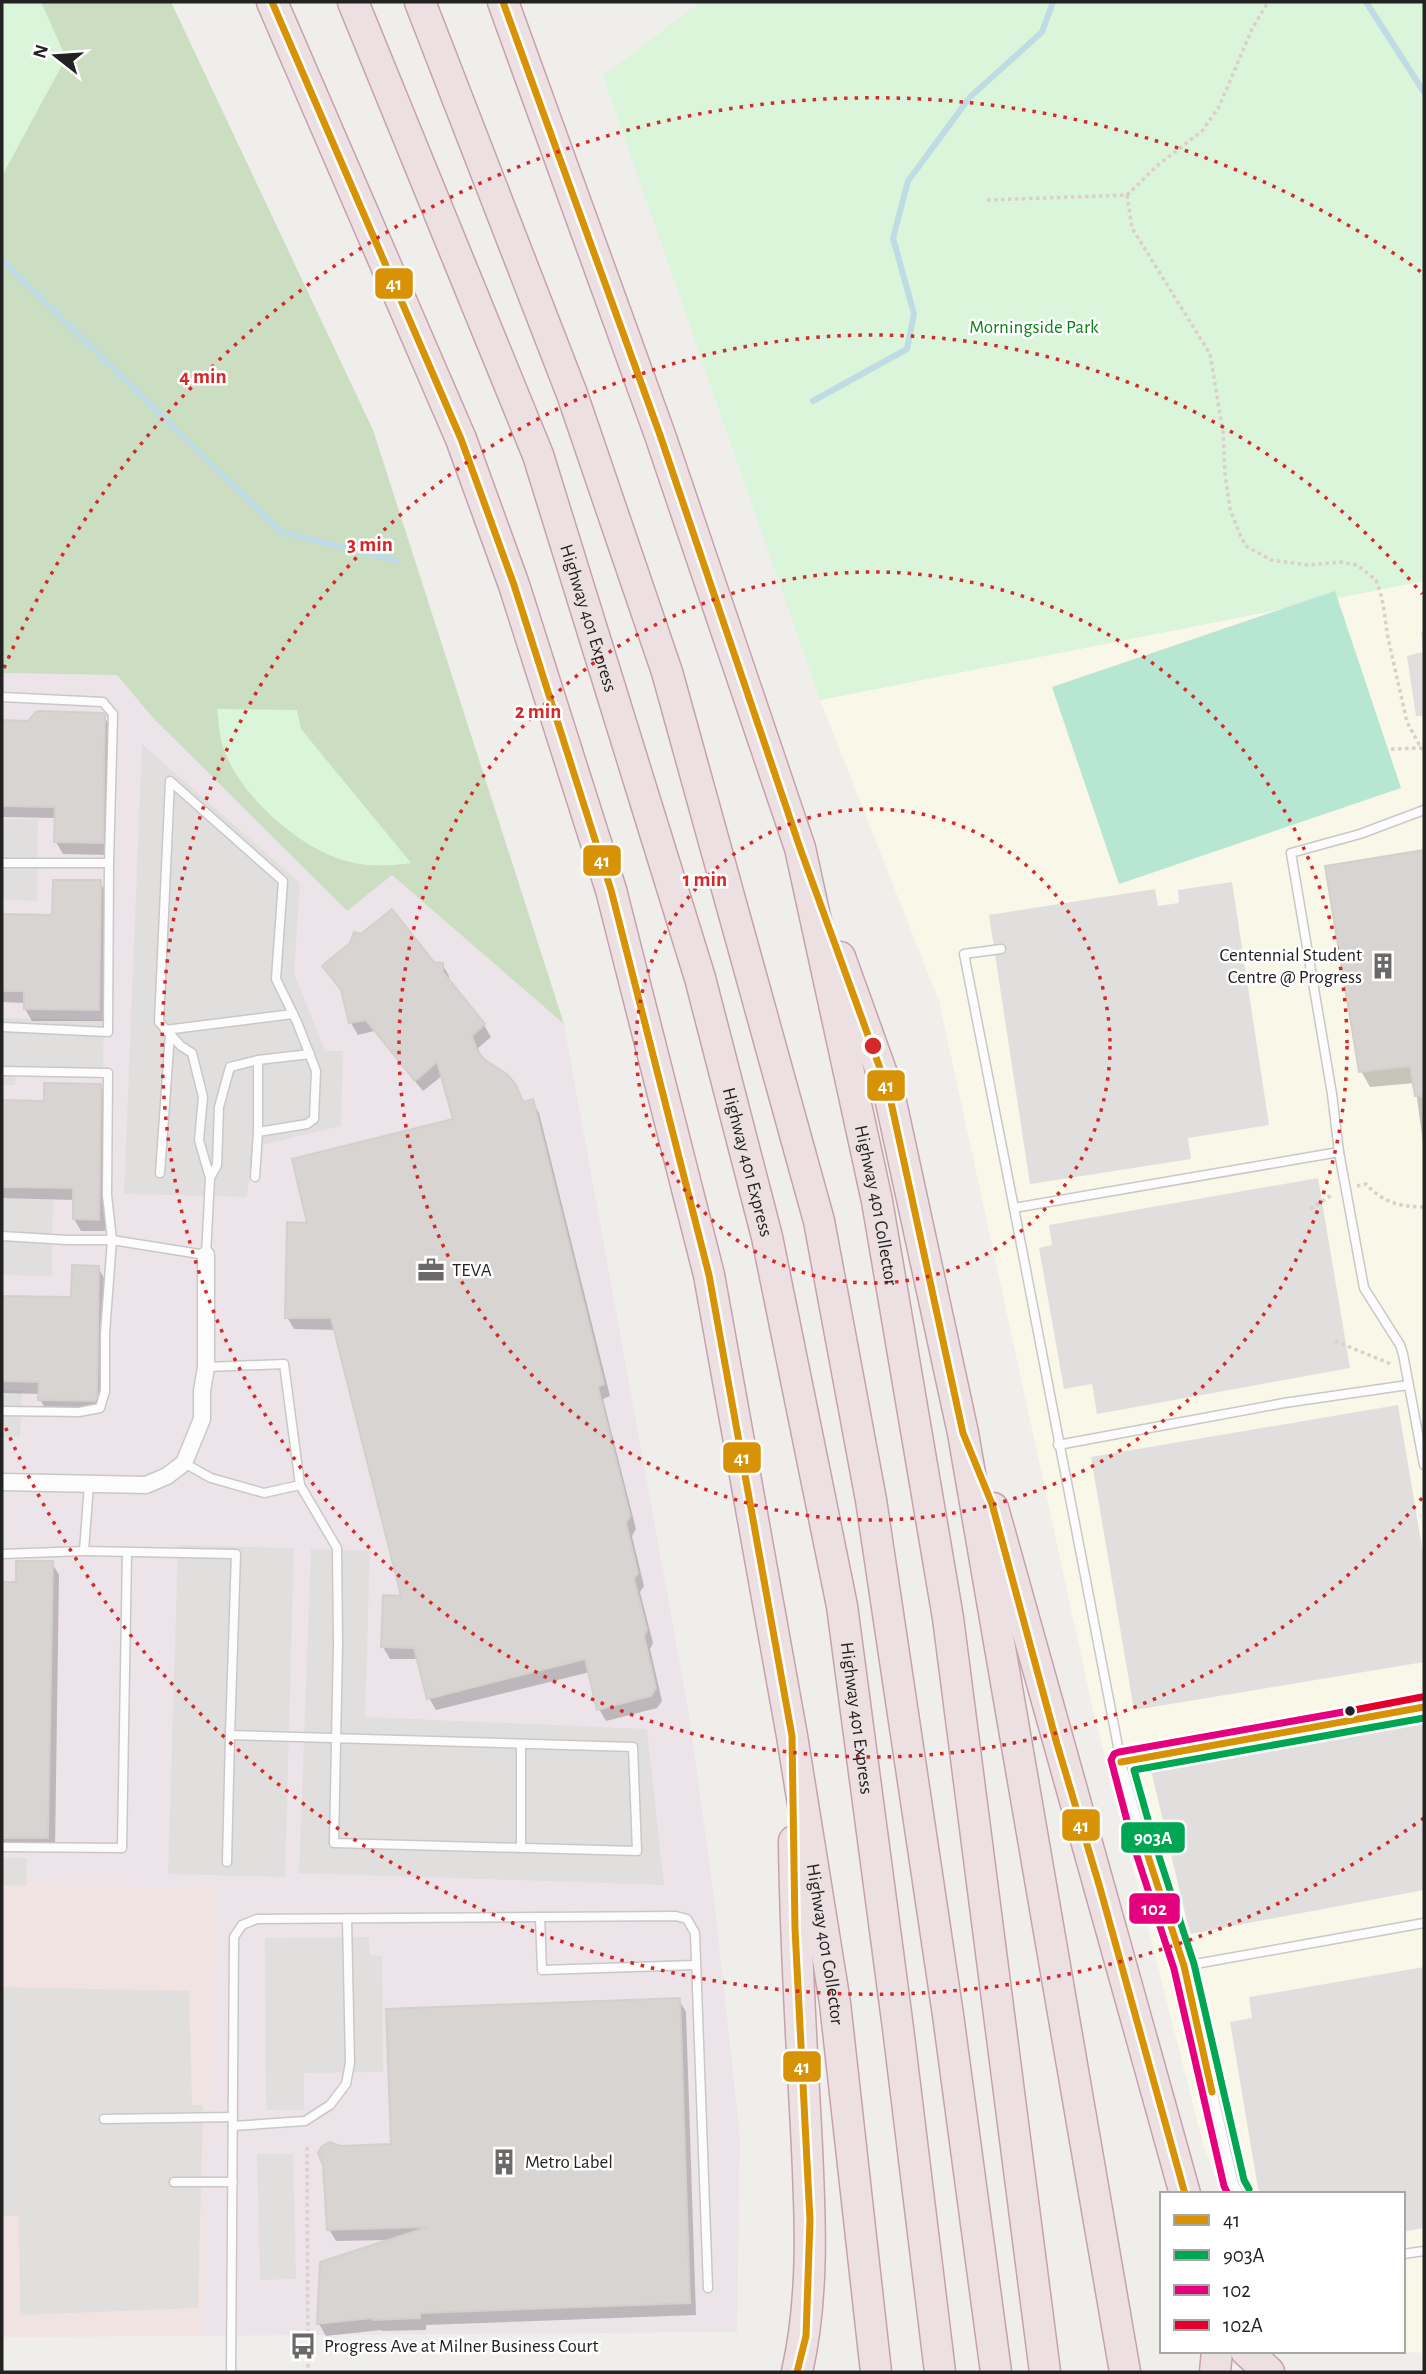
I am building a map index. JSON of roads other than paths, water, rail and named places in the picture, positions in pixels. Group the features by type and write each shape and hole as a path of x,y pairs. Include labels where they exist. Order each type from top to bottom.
{"highway":[{"name":"Highway 401 Collector","path":"272,2 461,439 514,585 611,890 709,1275 792,1736 835,2003 876,2372"},
{"name":"Highway 401 Express","path":"353,2 538,455 700,978 767,1237 842,1606 940,2372"},
{"path":"420,2 572,394 667,672 819,1221 871,1500 948,2015 996,2372"},
{"name":"Highway 401 Collector","path":"503,2 660,435 800,848 877,1201 948,1618 1045,2372"},
{"path":"800,848 889,1093 963,1433 1125,2372"},
{"path":"963,1433 992,1504 1184,2192"},
{"path":"792,1736 795,1929 810,2220 806,2336 797,2372"},
{"path":"1215,2372 1217,2353"},
{"path":"1248,2353 1269,2372"}],"street":[{"path":"2,1482 146,1485 167,1476 184,1463 201,1419 206,1367 206,1255"}],"lane":[{"path":"2,697 103,702 113,714 108,863 108,1032 2,1027"},
{"path":"2,1236 112,1240 206,1255 210,1178 200,1140 203,1097 192,1053 159,1022 170,781 283,881 276,979 316,1071 314,1119 307,1124 258,1132"},
{"path":"1424,810 1360,834 1291,853 1332,1094 1339,1152 1364,1288 1400,1345 1424,1465"},
{"path":"2,863 108,863"},
{"path":"1002,949 964,954 1121,1762 1144,1844 1184,1966 1234,2184 1239,2192"},
{"path":"167,1032 293,1014"},
{"path":"160,1173 167,1032"},
{"path":"210,1178 217,1164 219,1107 230,1067 258,1060 310,1054"},
{"path":"255,1177 258,1060"},
{"path":"2,1071 108,1073 107,1195 112,1240 105,1333 105,1391 100,1408 79,1412 2,1411"},
{"path":"1014,1208 1339,1152"},
{"path":"206,1367 284,1364 300,1485 337,1548 338,1644 336,1738 334,1843 637,1851 633,1747 521,1744 336,1738 230,1735"},
{"path":"1058,1445 1247,1409 1408,1385"},
{"path":"184,1463 211,1478 264,1493 300,1485"},
{"path":"84,1551 89,1484"},
{"path":"2,1554 84,1551 236,1555 228,1862"},
{"path":"2,1847 122,1848 127,1552"},
{"path":"1121,1762 1424,1707"},
{"path":"521,1744 521,1848"},
{"path":"231,2372 234,1937 242,1925 257,1919 677,1916 687,1919 695,1933 708,2288"},
{"path":"540,1917 542,1970 695,1965"},
{"path":"104,2119 305,2121 330,2105 346,2084 350,2063 347,1919"},
{"path":"1184,1966 1424,1923"},
{"path":"174,2182 233,2182"},
{"path":"1405,2254 1424,2251"}],"waterway":[{"path":"813,401 907,349 914,314 893,238 908,181 970,97 1042,32 1053,2"},
{"path":"1366,2 1424,92"},
{"path":"2,260 281,532 398,561"}],"place":[{"name":"Centennial Student Centre @ Progress","path":"1383,966"},
{"name":"TEVA","path":"431,1270"},
{"name":"Metro Label","path":"504,2162"},
{"name":"Progress Ave at Milner Business Court","path":"303,2346"}],"park label":[{"name":"Morningside Park","path":"1034,327"}]}
